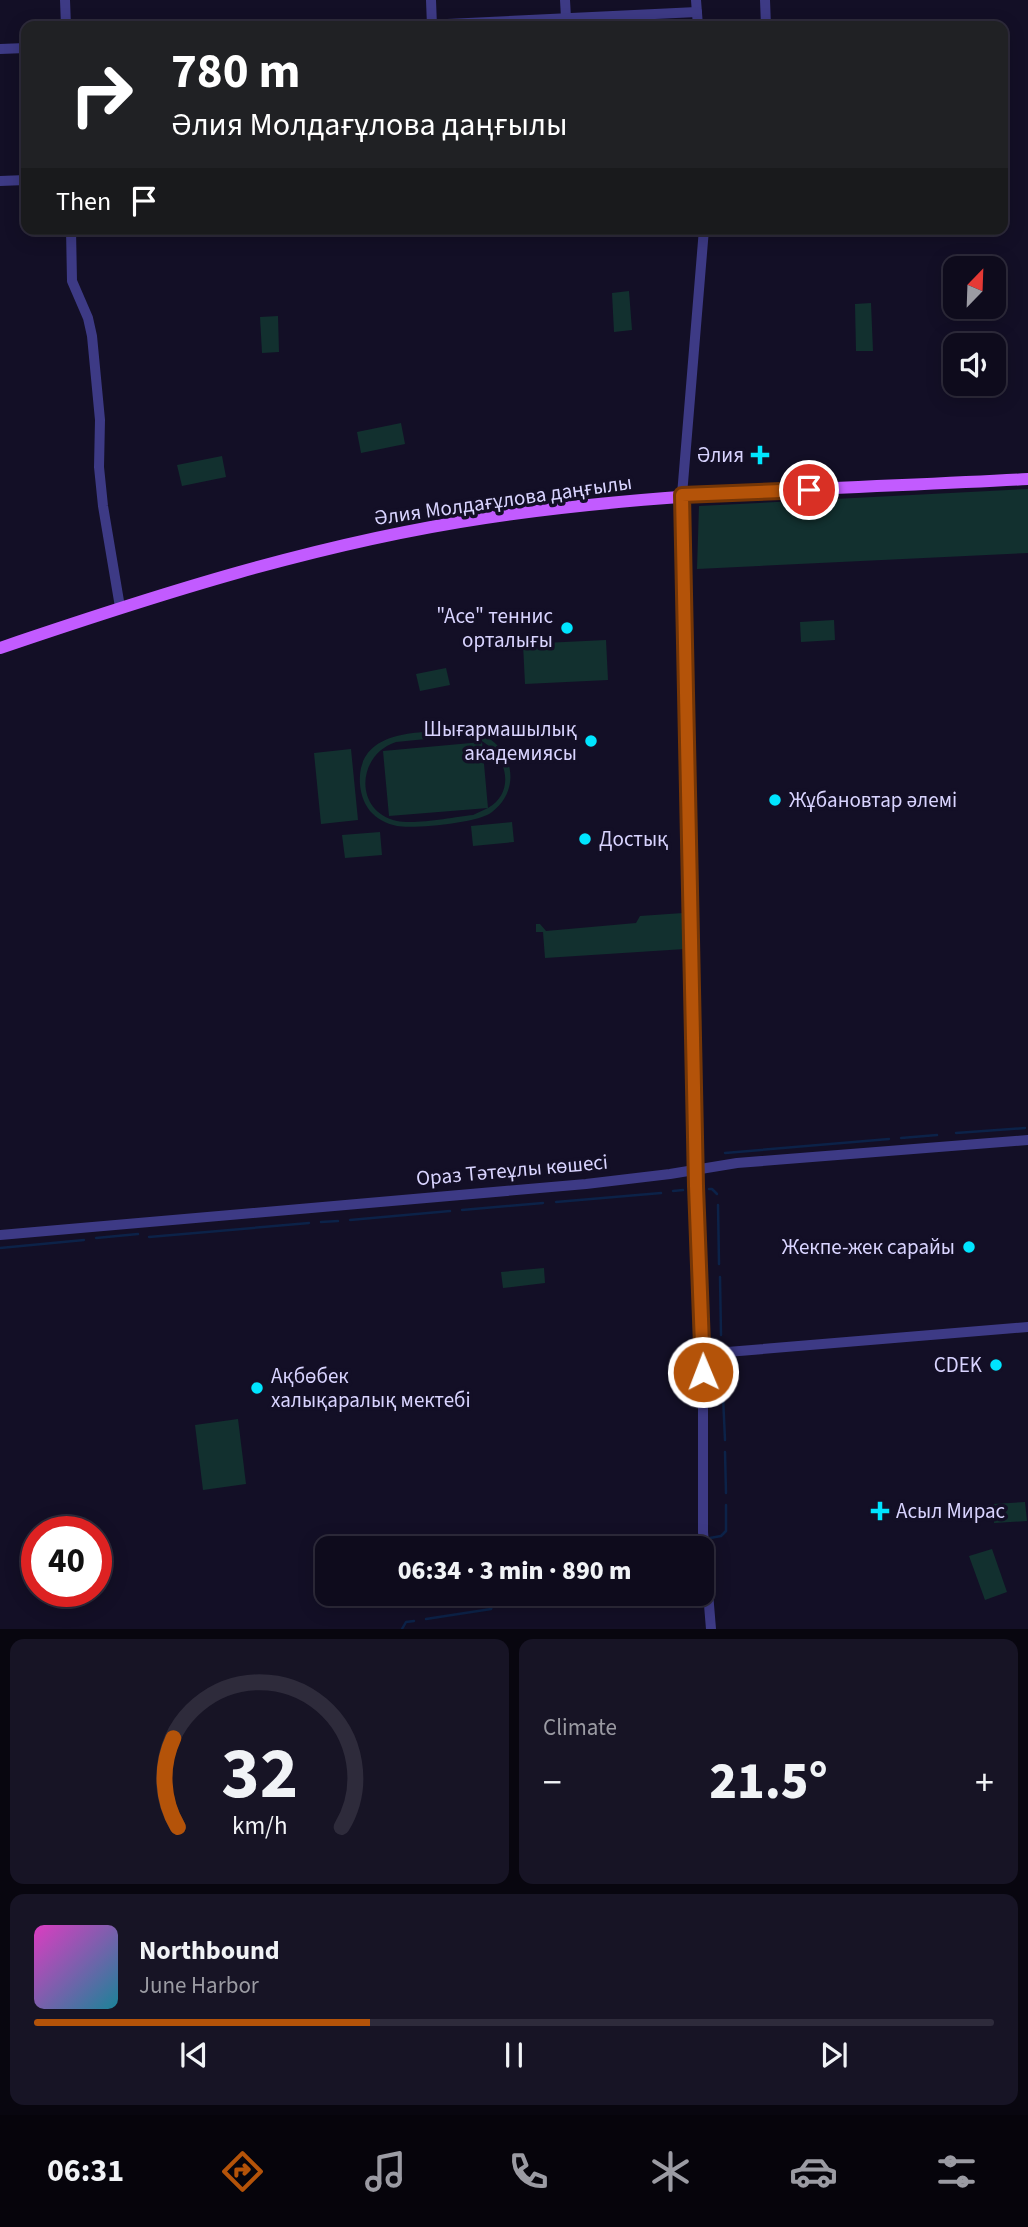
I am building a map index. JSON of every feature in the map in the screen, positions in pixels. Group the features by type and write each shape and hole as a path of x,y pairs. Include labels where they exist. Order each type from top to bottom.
{"main road":[{"name":"Әлия Молдағұлова даңғылы","path":"0,648 120,607 300,554 369,538 484,518 682,495 1028,479"}],"street":[{"path":"65,0 66,21"},
{"path":"432,0 432,21"},
{"path":"565,0 566,18"},
{"path":"765,0 766,21"},
{"path":"509,21 697,6"},
{"path":"0,49 21,48"},
{"path":"0,181 21,180"},
{"path":"71,235 72,281 88,318 92,336 100,420 103,506 120,607"},
{"path":"704,235 682,495 696,1170 703,1354 703,1532 711,1629"},
{"name":"Ораз Тәтеұлы көшесі","path":"0,1236 586,1184 737,1163 1028,1140"},
{"path":"703,1354 1028,1327"}],"green space":[{"path":"629,291 632,330 614,332 612,293"},
{"path":"871,303 873,351 856,351 855,304"},
{"path":"278,316 279,352 262,353 260,317"},
{"path":"401,423 405,444 361,453 357,432"},
{"path":"222,456 226,477 182,486 177,465"},
{"path":"1028,489 1028,553 697,569 699,506"},
{"path":"834,620 835,640 801,642 800,622"},
{"path":"606,640 608,680 525,684 523,644"},
{"path":"446,668 450,685 420,691 416,674"},
{"path":"461,730 490,739 507,760 509,787 503,800 492,812 474,819 417,827 390,824 373,814 363,799 360,775 364,759 373,748 384,740 399,736","holes":["466,735 478,739 497,755 505,778 504,789 498,799 488,808 473,815 414,822 397,821 383,816 373,807 367,795 367,770 383,749 396,742"]},
{"path":"482,742 488,808 389,816 383,751"},
{"path":"351,749 358,820 321,824 314,753"},
{"path":"512,822 514,842 473,846 471,826"},
{"path":"380,832 382,855 345,858 342,835"},
{"path":"683,913 685,949 545,958 543,932 536,932 536,924 540,924 546,931 636,923 640,916"},
{"path":"544,1268 545,1283 503,1288 501,1272"},
{"path":"238,1419 246,1484 203,1490 195,1425"},
{"path":"1025,1502 1027,1521 994,1523 993,1504"},
{"path":"992,1549 1007,1592 985,1600 969,1556"}],"waterway":[{"path":"956,1133 1025,1128"},
{"path":"901,1138 937,1135"},
{"path":"725,1153 889,1139"},
{"path":"709,1189 717,1194"},
{"path":"673,1191 683,1190"},
{"path":"556,1202 661,1193"},
{"path":"462,1210 543,1203"},
{"path":"718,1205 719,1264"},
{"path":"350,1220 450,1211"},
{"path":"321,1222 338,1221"},
{"path":"149,1237 309,1223"},
{"path":"96,1238 138,1234"},
{"path":"0,1248 84,1240"},
{"path":"720,1277 721,1335"},
{"path":"722,1359 722,1384"},
{"path":"723,1396 725,1440"},
{"path":"725,1452 726,1493"},
{"path":"714,1537 721,1536 726,1531 726,1505"},
{"path":"426,1619 491,1609 492,1606"},
{"path":"402,1629 406,1622 414,1621"}],"place":[{"name":"Әлия","path":"760,455"},
{"name":"\"Ace\" теннис орталығы","path":"567,628"},
{"name":"Шығармашылық академиясы","path":"591,741"},
{"name":"Жұбановтар әлемі","path":"775,800"},
{"name":"Достық","path":"585,839"},
{"name":"Жекпе-жек сарайы","path":"969,1247"},
{"name":"CDEK","path":"996,1365"},
{"name":"Ақбөбек халықаралық мектебі","path":"257,1388"},
{"name":"Асыл Мирас","path":"880,1511"}],"route":[{"path":"703,1372 696,1186 682,495 809,490"}]}
